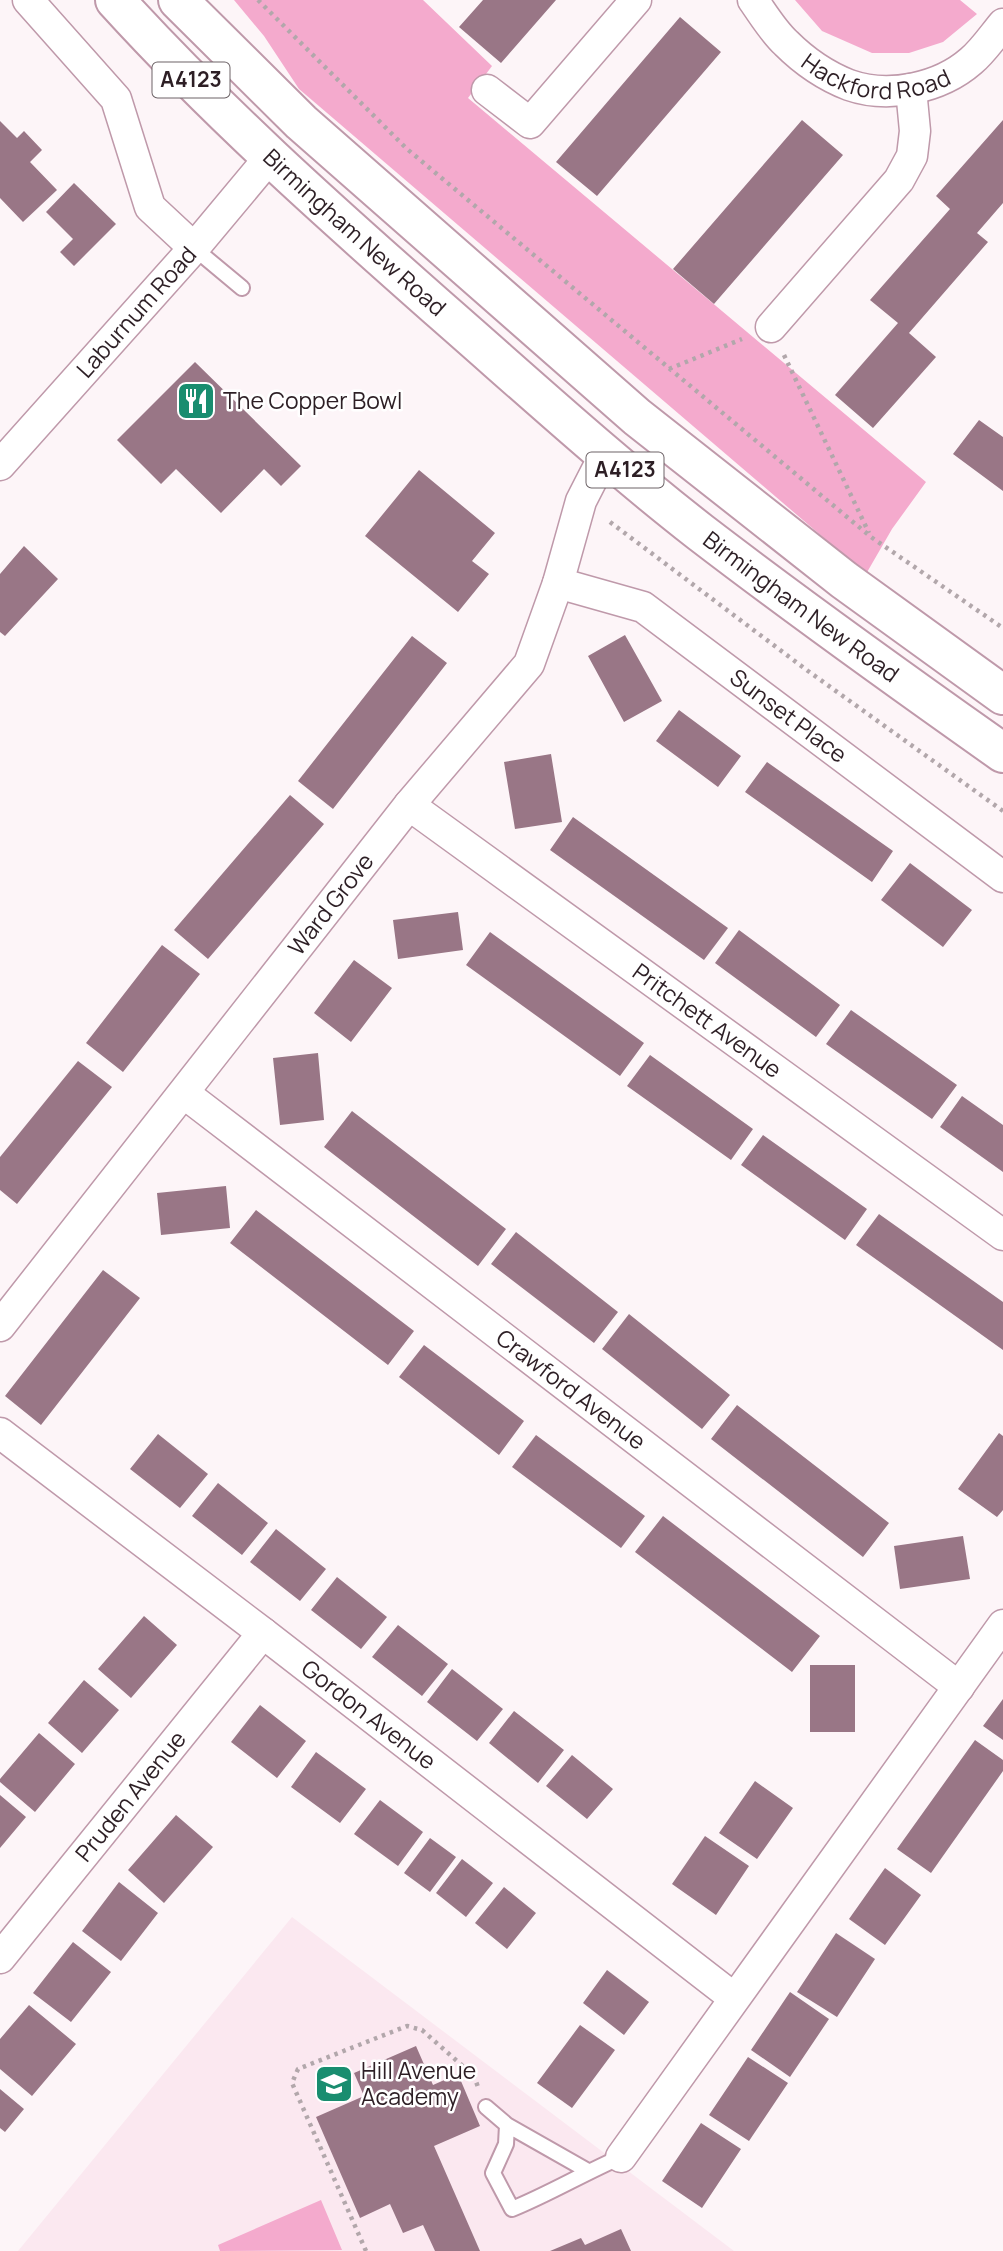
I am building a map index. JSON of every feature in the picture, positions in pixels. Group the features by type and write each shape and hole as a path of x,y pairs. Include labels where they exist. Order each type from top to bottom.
{"highway":[{"name":"Birmingham New Road","path":"115,0 157,46 270,157 605,454 699,531 884,669 1003,753"},
{"name":"Birmingham New Road","path":"178,0 301,122 637,417 844,580 1003,695"},
{"path":"270,157 301,122"},
{"name":"A4123","path":"605,454 637,417"}],"street":[{"path":"28,0 116,99 150,207 194,248"},
{"path":"487,90 530,123 636,0"},
{"name":"Hackford Road","path":"753,0 785,42 820,70 850,85 879,90 911,89 945,79 972,60 1003,24"},
{"path":"771,327 899,180 912,156 915,131 911,89"},
{"name":"Laburnum Road","path":"0,465 194,248 270,157"},
{"name":"Ward Grove","path":"0,1326 409,805 529,664 558,583 581,501 605,454"},
{"name":"Sunset Place","path":"558,583 643,607 1003,877"},
{"name":"Pritchett Avenue","path":"409,805 1003,1235"},
{"name":"Crawford Avenue","path":"184,1094 959,1687"},
{"name":"Gordon Avenue","path":"0,1433 734,1998"},
{"path":"621,2157 1003,1625"},
{"name":"Pruden Avenue","path":"0,1958 263,1633"}],"lane":[{"path":"194,248 242,288"},
{"path":"486,2107 507,2125 587,2171"},
{"path":"507,2125 506,2144 493,2173 512,2209 621,2157"}],"path":[{"path":"258,0 316,61 407,149 871,537 1003,628"},
{"path":"668,369 771,327 871,537"},
{"path":"581,501 808,671 1003,811"},
{"path":"366,2251 292,2083 298,2069 407,2026 422,2031 474,2076 486,2107"}],"shaded area":[{"path":"234,0 423,0 492,66 468,98 926,482 892,529 866,574 299,89 264,36"},
{"path":"795,0 960,0 977,14 943,42 909,53 872,53 822,31"},
{"name":"Hill Avenue Academy","path":"292,1917 734,2251 18,2251"},
{"path":"321,2200 342,2250 220,2251 218,2245"}],"building":[{"path":"483,0 556,0 501,63 459,27"},
{"path":"680,17 721,52 597,196 556,162"},
{"path":"802,120 843,155 714,304 673,269"},
{"path":"1003,120 1003,203 977,233 988,242 909,333 936,357 873,428 835,395 898,323 870,300 950,209 936,196"},
{"path":"0,121 17,138 24,131 42,150 30,162 57,190 23,222 0,198"},
{"path":"74,183 116,224 74,266 60,252 73,239 46,212"},
{"name":"The Copper Bowl","path":"195,362 301,466 281,486 264,469 221,513 176,469 161,484 117,440"},
{"path":"979,420 1003,437 1003,491 953,454"},
{"path":"419,470 495,533 472,561 489,574 458,612 365,536"},
{"path":"24,546 58,579 5,636 0,632 0,574"},
{"path":"625,635 662,701 624,722 588,656"},
{"path":"412,636 447,663 333,809 298,781"},
{"path":"679,710 741,756 718,787 656,741"},
{"path":"551,754 562,822 515,829 504,762"},
{"path":"767,762 893,851 872,882 745,792"},
{"path":"290,795 324,824 208,959 174,930"},
{"path":"573,817 728,928 704,960 550,850"},
{"path":"910,863 972,910 943,947 881,900"},
{"path":"458,912 463,950 398,959 393,920"},
{"path":"739,930 840,1005 816,1037 715,963"},
{"path":"490,932 644,1043 620,1076 466,965"},
{"path":"162,945 200,974 123,1072 86,1043"},
{"path":"354,960 392,988 351,1042 314,1013"},
{"path":"851,1010 957,1085 932,1119 826,1044"},
{"path":"318,1053 324,1120 280,1125 273,1058"},
{"path":"650,1055 753,1129 731,1160 627,1086"},
{"path":"78,1061 112,1087 17,1204 0,1190 0,1157"},
{"path":"962,1096 1003,1125 1003,1172 940,1127"},
{"path":"352,1111 506,1229 478,1266 324,1147"},
{"path":"763,1135 867,1209 845,1240 741,1165"},
{"path":"226,1186 230,1228 161,1235 157,1193"},
{"path":"256,1210 414,1331 388,1365 230,1243"},
{"path":"879,1214 1003,1302 1003,1350 856,1245"},
{"path":"516,1232 618,1312 594,1343 491,1264"},
{"path":"103,1270 140,1298 41,1425 5,1396"},
{"path":"629,1314 730,1395 702,1429 602,1349"},
{"path":"424,1345 524,1421 499,1455 399,1377"},
{"path":"737,1405 889,1523 863,1557 711,1439"},
{"path":"999,1433 1003,1436 1003,1510 997,1517 958,1489"},
{"path":"158,1434 208,1474 180,1508 130,1469"},
{"path":"536,1435 645,1516 621,1548 512,1467"},
{"path":"218,1483 268,1523 242,1555 192,1516"},
{"path":"663,1516 820,1636 792,1672 635,1552"},
{"path":"276,1529 326,1569 300,1601 250,1562"},
{"path":"963,1536 970,1579 900,1589 894,1546"},
{"path":"337,1577 387,1617 361,1649 311,1610"},
{"path":"144,1616 177,1645 131,1698 98,1669"},
{"path":"398,1625 448,1664 422,1696 372,1657"},
{"path":"810,1665 855,1665 855,1732 810,1732"},
{"path":"452,1669 503,1709 477,1741 427,1702"},
{"path":"84,1680 119,1710 82,1753 48,1723"},
{"path":"1003,1699 1003,1740 983,1726"},
{"path":"260,1705 306,1741 277,1778 231,1742"},
{"path":"514,1711 564,1750 538,1783 489,1743"},
{"path":"39,1733 75,1764 35,1812 0,1782 0,1779"},
{"path":"975,1740 1003,1760 1003,1771 931,1873 897,1849"},
{"path":"316,1752 366,1789 340,1823 291,1787"},
{"path":"572,1755 613,1789 587,1819 546,1786"},
{"path":"755,1781 793,1808 757,1859 719,1833"},
{"path":"0,1795 26,1817 0,1848"},
{"path":"380,1800 423,1832 398,1866 354,1834"},
{"path":"176,1815 213,1847 164,1903 128,1870"},
{"path":"705,1836 749,1866 716,1915 672,1884"},
{"path":"430,1838 456,1857 430,1892 404,1873"},
{"path":"462,1859 493,1883 466,1917 436,1893"},
{"path":"885,1868 921,1895 885,1945 849,1919"},
{"path":"119,1882 158,1913 121,1961 82,1931"},
{"path":"504,1887 536,1913 507,1949 475,1923"},
{"path":"836,1933 875,1959 837,2017 797,1992"},
{"path":"73,1942 111,1972 71,2022 33,1993"},
{"path":"607,1970 649,2002 624,2035 583,2003"},
{"path":"790,1992 829,2019 790,2077 751,2050"},
{"path":"29,2005 76,2044 32,2096 0,2069 0,2039"},
{"path":"580,2025 615,2050 572,2108 537,2083"},
{"path":"416,2046 433,2085 458,2074 480,2126 434,2146 480,2251 435,2251 423,2225 403,2233 390,2204 360,2218 316,2117 364,2096 354,2073"},
{"path":"748,2057 788,2083 749,2141 709,2115"},
{"path":"0,2089 24,2109 5,2132 0,2128"},
{"path":"701,2123 741,2149 702,2208 662,2181"},
{"path":"621,2229 631,2251 550,2251 581,2238 585,2245"}],"place":[{"name":"The Copper Bowl","path":"196,401"},
{"name":"Hill Avenue Academy","path":"334,2084"}]}
